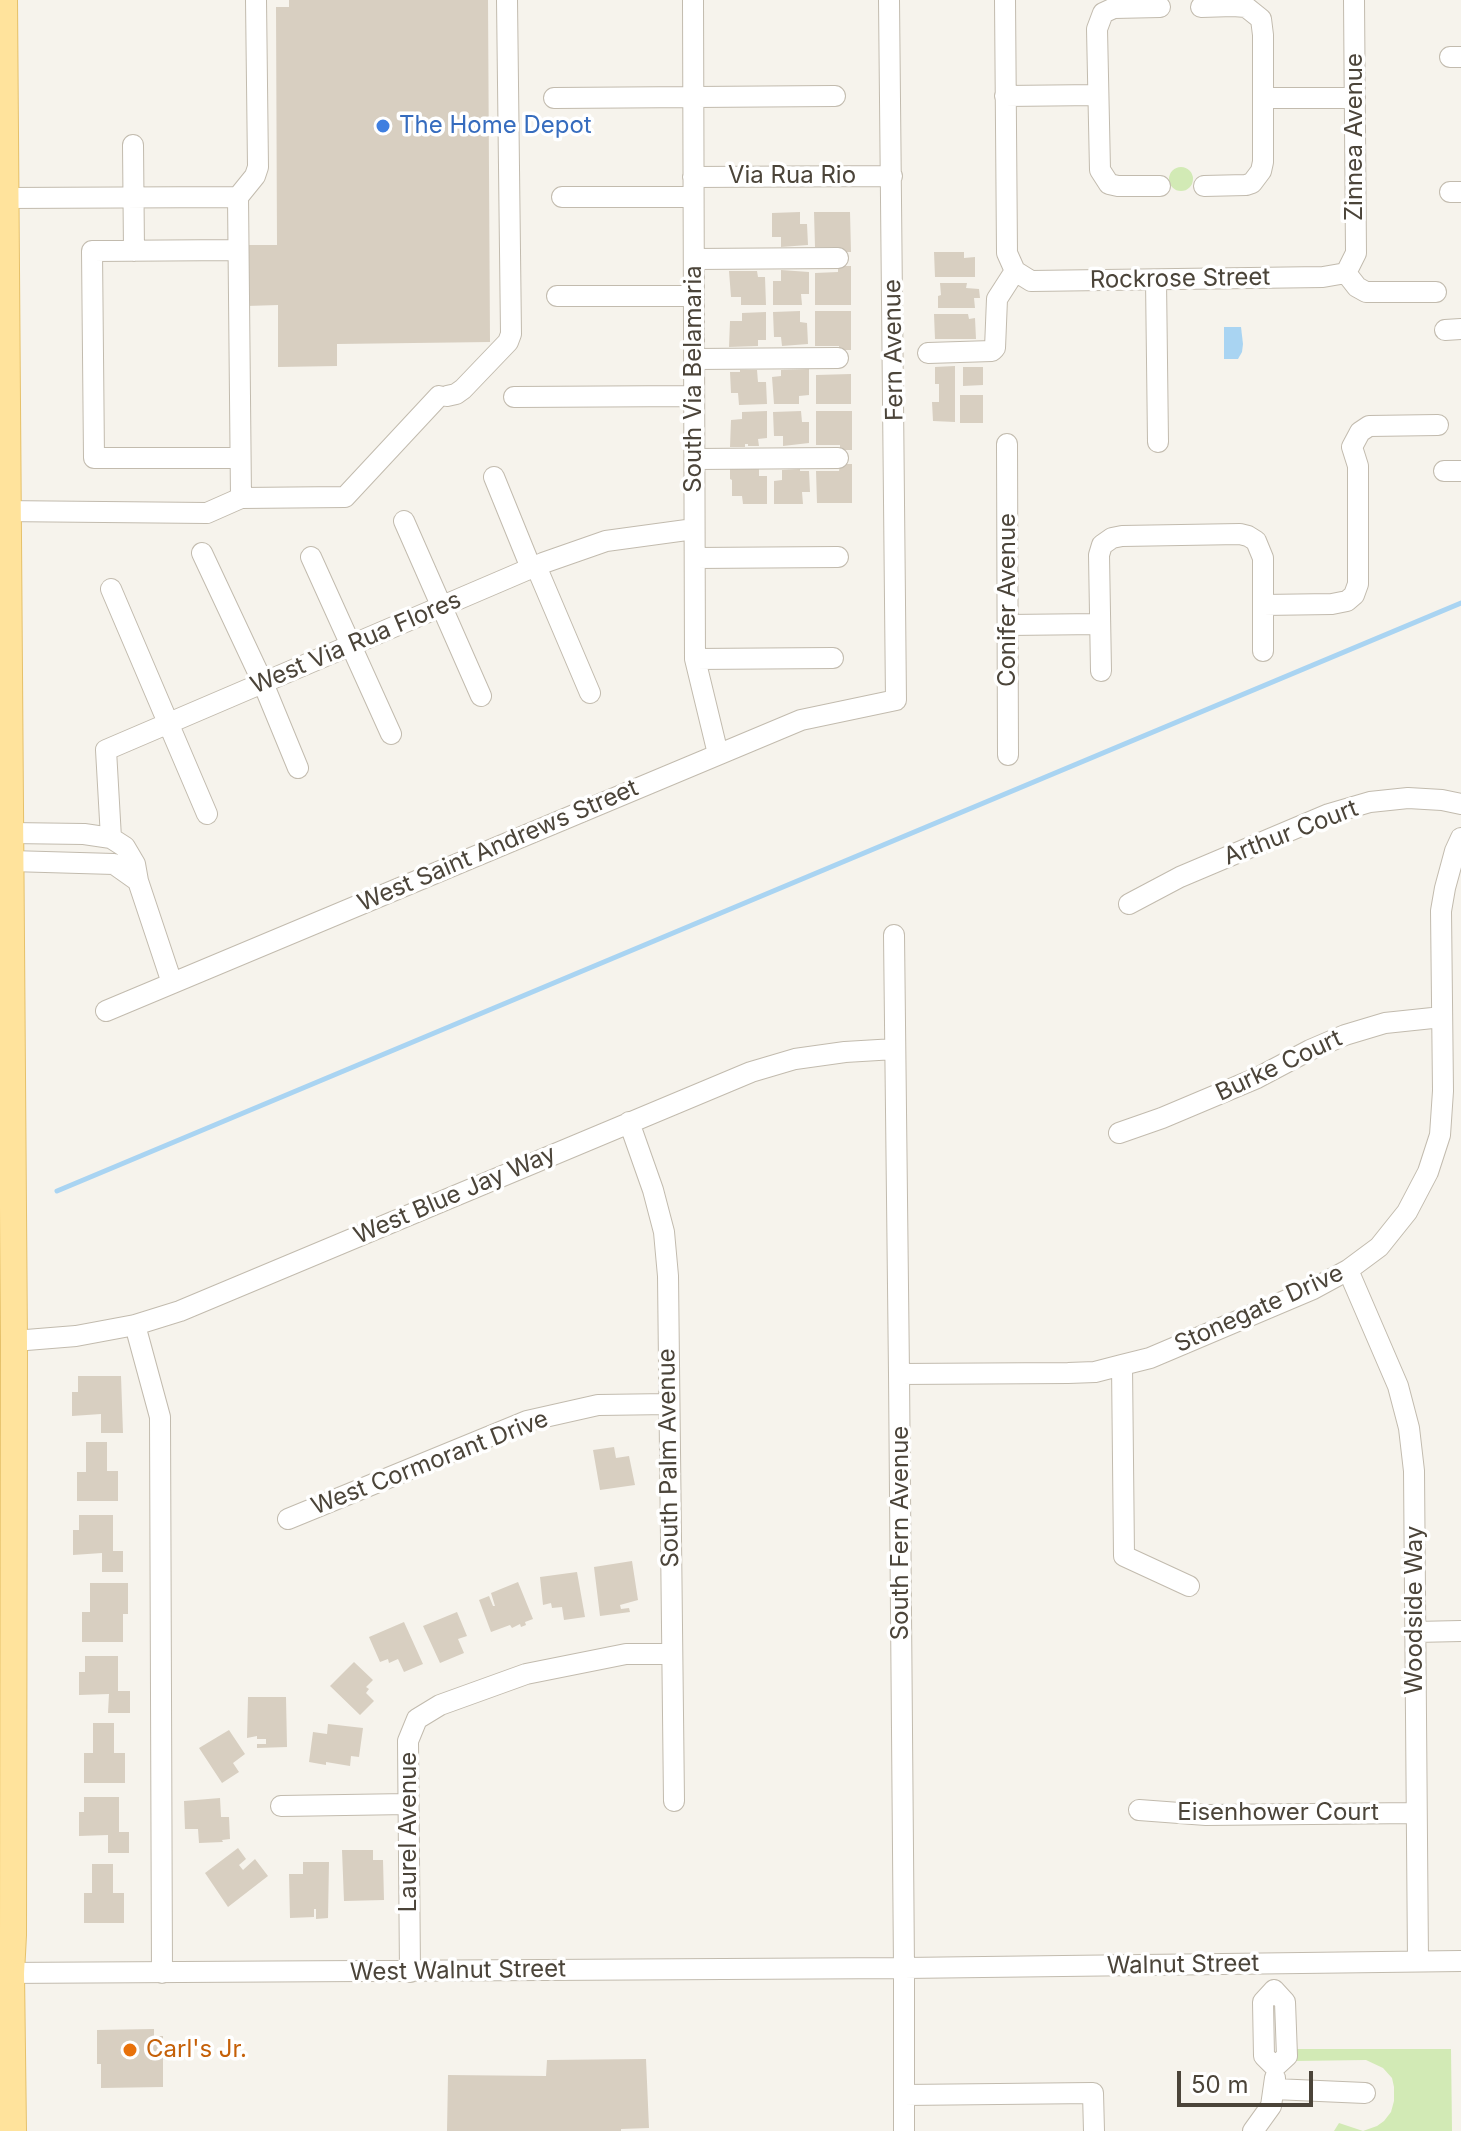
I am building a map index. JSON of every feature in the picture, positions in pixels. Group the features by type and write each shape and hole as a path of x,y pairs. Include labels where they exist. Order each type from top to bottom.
{"main road":[{"path":"4,0 4,510 11,833 14,1341 14,1888 6,1973 13,2131"}],"street":[{"path":"241,498 238,197 255,176 258,167 256,0"},
{"path":"4,510 207,513 241,498 345,497 443,396 456,394 463,389 508,342 511,334 507,0"},
{"name":"South Via Belamaria","path":"693,0 695,659 718,754"},
{"name":"Fern Avenue","path":"889,0 896,700"},
{"path":"928,353 992,351 995,348 997,299 1015,271 1007,253 1005,0"},
{"name":"Zinnea Avenue","path":"1346,273 1356,253 1354,0"},
{"path":"1160,7 1114,8 1103,13 1097,29 1100,170 1109,184 1160,186"},
{"path":"1201,7 1246,7 1261,19 1263,35 1261,171 1252,183 1246,185 1204,186"},
{"path":"1005,96 1098,95"},
{"path":"554,98 835,96"},
{"path":"1263,98 1355,98"},
{"path":"133,145 134,251"},
{"name":"Via Rua Rio","path":"562,197 892,176"},
{"path":"5,198 238,197"},
{"path":"238,250 92,251 94,458 240,458"},
{"path":"694,259 838,258"},
{"name":"Rockrose Street","path":"1015,271 1031,281 1323,277 1346,273"},
{"path":"1346,273 1357,287 1366,292 1436,292"},
{"path":"1156,280 1158,442"},
{"path":"557,296 694,296"},
{"path":"694,359 838,358"},
{"path":"514,397 694,396"},
{"path":"1263,605 1332,604 1347,601 1354,595 1358,584 1358,466 1352,447 1360,432 1369,426 1438,425"},
{"name":"Conifer Avenue","path":"1007,444 1008,755"},
{"path":"695,459 838,458"},
{"path":"494,477 590,693"},
{"path":"404,521 481,696"},
{"name":"West Via Rua Flores","path":"111,838 106,750 534,567 606,541 694,529"},
{"path":"1101,671 1099,555 1102,545 1122,536 1240,534 1256,541 1261,550 1263,651"},
{"path":"202,553 263,683 298,768"},
{"path":"311,557 391,734"},
{"path":"695,558 838,557"},
{"path":"111,589 207,814"},
{"path":"1008,625 1100,624"},
{"path":"695,659 833,658"},
{"name":"West Saint Andrews Street","path":"106,1011 801,720 896,700"},
{"name":"Arthur Court","path":"1129,904 1180,877 1329,814 1370,802 1408,798 1461,804"},
{"path":"11,833 84,834 111,838 125,847 135,864 172,983"},
{"name":"Stonegate Drive","path":"899,1374 1095,1372 1150,1358 1313,1289 1348,1270 1379,1247 1407,1212 1428,1172 1440,1135 1443,1091 1441,911 1461,838"},
{"path":"11,861 114,864 138,881"},
{"name":"South Fern Avenue","path":"894,935 904,2131"},
{"name":"Burke Court","path":"1119,1133 1257,1078 1345,1035 1385,1023 1442,1017"},
{"name":"West Blue Jay Way","path":"14,1341 76,1336 135,1325 180,1311 751,1072 795,1059 895,1049"},
{"name":"South Palm Avenue","path":"629,1122 664,1232 668,1276 674,1801"},
{"name":"Woodside Way","path":"1348,1270 1398,1386 1409,1428 1414,1471 1418,1961"},
{"path":"135,1325 160,1417 162,1973"},
{"path":"1122,1365 1124,1556 1189,1586"},
{"name":"West Cormorant Drive","path":"288,1519 527,1421 598,1405 669,1404"},
{"path":"1415,1632 1461,1631"},
{"name":"Laurel Avenue","path":"410,1972 408,1741 417,1719 440,1705 526,1674 626,1654 672,1654"},
{"path":"281,1806 408,1804"},
{"name":"Eisenhower Court","path":"1139,1810 1206,1815 1416,1813"},
{"name":"Walnut Street","path":"904,1968 1461,1961"},
{"path":"1253,2131 1271,2106 1281,2062 1264,2056 1263,2002 1274,1990 1275,1964"},
{"name":"West Walnut Street","path":"6,1973 904,1968"},
{"path":"1274,2089 1365,2093"},
{"path":"904,2095 1093,2093 1094,2131"}],"green space":[{"path":"1181,167 1190,170 1193,179 1190,188 1181,191 1172,188 1169,179 1172,170"},
{"path":"1296,2049 1451,2049 1452,2131 1363,2131 1377,2126 1391,2112 1394,2101 1392,2078 1383,2068 1366,2060 1296,2061"},
{"path":"1339,2123 1363,2131 1334,2131"}],"water":[{"path":"1224,327 1241,327 1243,344 1238,359 1224,359"}],"building":[{"name":"The Home Depot","path":"289,0 488,0 490,342 337,344 337,366 278,367 278,305 247,306 247,245 277,245 276,7 289,7"},
{"path":"800,212 800,224 807,224 808,245 781,247 781,237 772,237 772,213"},
{"path":"814,212 850,212 851,252 838,252 838,247 815,247"},
{"path":"934,252 964,252 964,258 975,257 975,277 935,277"},
{"path":"838,266 851,266 851,305 815,305 815,273 838,272"},
{"path":"781,270 809,272 809,294 801,294 802,305 773,305 773,281 781,281"},
{"path":"729,271 757,271 758,277 765,277 766,305 741,305 741,297 731,297"},
{"path":"940,283 967,283 966,288 979,289 980,298 974,298 975,308 938,308"},
{"path":"800,311 800,322 807,323 808,344 782,346 781,337 774,337 773,312"},
{"path":"815,311 851,311 851,350 839,350 839,346 815,346"},
{"path":"766,312 766,340 758,340 758,346 729,347 730,321 742,321 742,313"},
{"path":"934,314 968,314 969,319 975,318 976,339 935,339"},
{"path":"955,366 955,422 933,421 932,402 939,402 935,367"},
{"path":"963,367 983,367 983,385 963,386"},
{"path":"809,369 809,395 799,396 799,404 774,404 772,377 781,376 781,370"},
{"path":"757,370 758,382 766,382 767,404 739,405 738,393 731,393 730,372"},
{"path":"851,374 851,404 816,404 816,375"},
{"path":"960,395 983,395 983,423 960,423"},
{"path":"767,411 767,438 758,439 759,446 745,444 745,447 730,447 731,420 742,419 742,412"},
{"path":"801,411 802,422 809,422 809,443 783,446 783,436 774,436 773,412"},
{"path":"816,411 852,411 852,450 840,450 840,445 816,445"},
{"path":"840,464 852,464 852,503 817,503 816,471 839,471"},
{"path":"730,469 759,469 759,476 767,476 767,504 743,504 742,496 732,496"},
{"path":"782,470 809,471 810,492 802,492 803,504 774,504 774,481 782,480"},
{"path":"78,1376 121,1376 123,1433 101,1433 101,1414 72,1416 72,1392 78,1392"},
{"path":"86,1442 107,1442 107,1471 118,1471 118,1501 77,1501 77,1472 86,1472"},
{"path":"614,1447 616,1458 629,1456 635,1485 600,1490 593,1450"},
{"path":"79,1515 113,1515 113,1551 123,1551 123,1572 102,1572 102,1553 73,1555 73,1530 79,1530"},
{"path":"632,1561 638,1600 620,1605 621,1609 629,1608 630,1612 600,1616 594,1567"},
{"path":"577,1572 585,1617 564,1620 562,1607 552,1608 551,1603 543,1605 540,1577"},
{"path":"518,1582 533,1619 521,1627 520,1624 512,1628 510,1625 491,1632 479,1600 489,1596 495,1606 491,1593"},
{"path":"90,1583 128,1583 128,1614 123,1614 123,1642 82,1642 82,1612 90,1612"},
{"path":"457,1612 467,1636 458,1639 464,1653 440,1663 423,1626"},
{"path":"404,1622 423,1664 404,1672 398,1659 389,1663 388,1659 380,1662 369,1637"},
{"path":"85,1656 118,1656 118,1691 130,1691 130,1713 108,1713 109,1694 79,1695 79,1672 85,1672"},
{"path":"354,1662 373,1680 366,1687 369,1689 366,1693 374,1701 360,1715 330,1686"},
{"path":"248,1697 286,1697 287,1747 257,1748 257,1744 266,1744 266,1739 257,1739 257,1736 247,1738"},
{"path":"93,1723 114,1723 114,1753 125,1753 125,1783 84,1783 84,1753 93,1753"},
{"path":"328,1724 363,1728 359,1757 351,1756 350,1766 309,1762 313,1732 327,1734"},
{"path":"229,1730 245,1754 233,1763 239,1772 222,1783 199,1748"},
{"path":"84,1797 119,1797 119,1832 129,1832 129,1853 108,1853 108,1835 79,1836 79,1812 84,1812"},
{"path":"220,1798 221,1817 229,1817 230,1839 199,1843 198,1829 185,1829 184,1801"},
{"path":"238,1848 246,1859 239,1865 243,1870 255,1859 268,1876 228,1907 205,1873"},
{"path":"342,1850 373,1850 373,1860 383,1860 384,1900 344,1901"},
{"path":"303,1862 329,1862 328,1918 316,1919 314,1909 314,1917 290,1918 289,1874 303,1874"},
{"path":"92,1864 113,1864 113,1893 124,1893 124,1923 84,1923 84,1893 92,1893"},
{"name":"Carl's Jr.","path":"154,2029 154,2036 163,2036 163,2087 101,2088 97,2030"},
{"path":"646,2059 649,2128 621,2131 447,2131 448,2075 546,2076 547,2060"}],"waterway":[{"path":"57,1191 1461,603"}],"place":[{"name":"The Home Depot","path":"383,126"},
{"name":"Carl's Jr.","path":"130,2050"}]}
